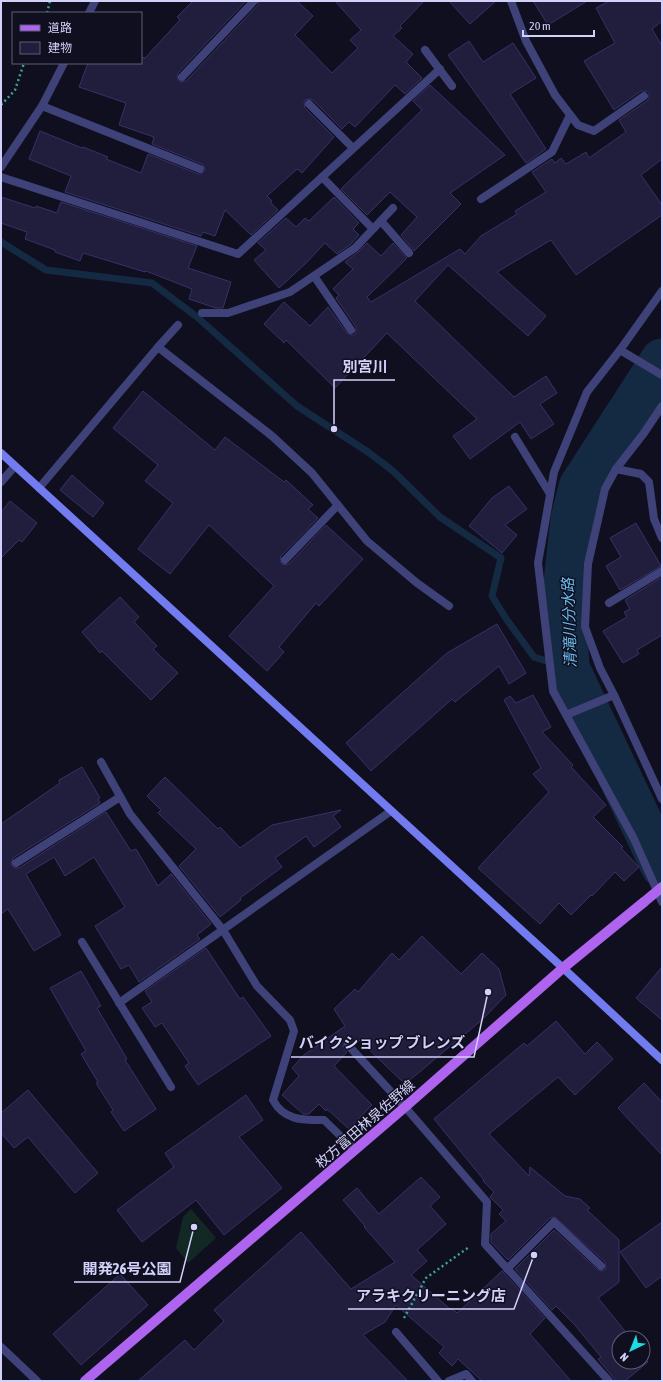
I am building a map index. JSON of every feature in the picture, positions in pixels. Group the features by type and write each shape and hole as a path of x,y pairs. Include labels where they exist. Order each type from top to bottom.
{"main road":[{"name":"枚方富田林泉佐野線","path":"85,1381 356,1150 563,968 662,887"}],"street":[{"path":"90,12 96,1"},
{"path":"182,77 254,1"},
{"path":"511,1 526,40 555,95 578,125 594,131 644,96"},
{"path":"425,50 452,86"},
{"path":"1,166 42,106 63,64"},
{"path":"1,177 238,254 440,69"},
{"path":"309,104 354,148"},
{"path":"42,106 200,169"},
{"path":"481,198 552,152 570,115"},
{"path":"322,177 373,229"},
{"path":"202,313 228,313 290,292 355,248 393,208"},
{"path":"381,221 409,253"},
{"path":"314,276 351,330"},
{"path":"662,282 660,293 620,350 587,392 554,472 538,563 553,691 634,839 662,902"},
{"path":"39,488 178,325"},
{"path":"158,347 272,436 312,473 367,541 417,583 449,606"},
{"path":"620,350 662,375"},
{"path":"662,406 644,433 616,469 605,489 588,564 585,627 600,668 662,799"},
{"path":"515,437 550,494"},
{"path":"1,453 662,1060"},
{"path":"1,482 15,466"},
{"path":"616,469 641,474 649,482 654,518 662,538"},
{"path":"285,560 338,505"},
{"path":"608,603 662,571"},
{"path":"566,715 614,696"},
{"path":"101,762 130,814 223,930 257,986 290,1020 294,1031 274,1100 278,1108 290,1117 307,1120 324,1120 356,1150"},
{"path":"16,863 120,797"},
{"path":"119,1003 391,811"},
{"path":"82,942 171,1087"},
{"path":"348,1045 405,1107 487,1202 485,1244 610,1381"},
{"path":"507,1269 554,1222 601,1266"},
{"path":"396,1332 438,1381"},
{"path":"1,1347 37,1381"},
{"path":"449,1381 466,1374 472,1381"}],"path":[{"path":"48,12 50,1"},
{"path":"1,103 2,104 15,90 24,64"},
{"path":"396,1332 426,1278 485,1236"}],"green space":[{"path":"191,1209 216,1238 188,1263 176,1248 183,1217"}],"building":[{"path":"193,1 246,1 178,73 177,78 180,82 186,81 258,5 259,1 297,1 313,16 295,35 332,73 358,48 350,40 361,30 335,1 424,1 400,26 402,28 393,36 413,54 406,62 422,78 405,94 395,85 355,127 349,122 342,129 313,100 305,100 305,108 334,137 302,173 297,169 267,196 272,201 270,202 278,210 251,235 225,210 215,236 203,232 201,236 65,192 71,176 29,159 40,131 108,157 106,159 141,173 148,154 198,174 205,171 202,164 152,144 154,137 119,125 126,103 79,87 88,64 142,64 142,57 145,58 180,20 177,17"},
{"path":"449,1 496,1 470,24"},
{"path":"533,1 587,1 548,25"},
{"path":"609,1 662,1 662,21 652,29 662,46 662,159 641,175 662,205 662,215 576,275 551,240 497,272 546,316 528,336 448,265 415,301 514,397 546,376 557,393 540,404 554,424 531,439 520,422 470,459 453,436 477,419 387,333 335,388 286,340 284,343 264,324 284,302 310,326 328,307 347,333 354,335 356,332 356,327 336,298 339,295 333,289 353,269 345,262 367,243 381,256 393,243 407,258 367,297 371,302 460,249 465,254 481,236 517,214 515,211 546,192 532,172 552,159 555,163 561,158 566,164 586,152 589,158 626,132 619,120 647,101 649,98 649,93 646,91 641,91 614,110 584,61 615,43 596,8"},
{"path":"469,41 483,62 513,43 536,78 510,94 546,149 526,163 448,55"},
{"path":"430,85 505,155 450,193 461,204 414,251 401,235 417,217 390,192 367,215 341,189 422,110 413,101"},
{"path":"1,197 35,208 36,206 57,213 61,202 197,246 188,268 231,282 223,308 216,308 189,299 192,289 146,271 145,272 83,253 80,261 25,239 27,232 1,223"},
{"path":"334,197 359,223 353,229 359,235 351,244 337,254 325,243 279,288 254,260 266,250 258,243 286,218 296,227 305,218 309,221"},
{"path":"143,391 215,450 225,437 284,482 286,480 313,505 308,509 318,518 281,556 280,561 282,564 289,564 326,525 363,559 319,606 316,603 279,647 284,652 267,671 229,636 274,586 209,525 170,574 138,549 173,503 145,481 158,465 113,428"},
{"path":"72,475 104,503 93,517 60,490"},
{"path":"509,486 527,509 505,525 517,535 502,553 469,526 492,498"},
{"path":"10,501 37,523 22,542 19,540 1,558 1,512"},
{"path":"636,523 661,566 620,590 606,566 621,557 610,538"},
{"path":"662,577 662,635 637,650 639,654 623,663 603,631 627,617 624,612 630,609 625,600"},
{"path":"120,597 139,617 134,622 157,646 153,649 178,673 151,700 102,651 100,653 82,632"},
{"path":"497,624 526,673 509,684 499,666 455,702 452,699 371,771 346,743 447,653"},
{"path":"533,695 551,727 542,732 573,765 571,767 606,805 593,817 623,847 621,848 639,867 624,881 615,872 571,915 559,903 540,924 478,868 549,792 533,774 541,768 504,700 510,696 516,703"},
{"path":"82,767 100,798 98,799 100,803 13,858 11,864 14,868 19,868 106,812 131,851 136,849 158,886 171,874 211,924 197,935 200,939 139,982 129,965 121,969 95,926 125,907 94,857 65,876 54,857 26,874 61,935 34,951 8,909 1,914 1,824 60,783 59,780"},
{"path":"165,777 218,829 220,827 240,848 272,825 341,810 333,816 341,827 314,847 306,836 275,858 282,867 240,898 241,900 220,917 179,866 196,849 158,813 161,810 147,796"},
{"path":"422,936 461,974 482,953 499,969 506,995 483,1019 405,1084 359,1040 355,1044 350,1040 345,1041 343,1046 347,1052 334,1066 372,1105 349,1129 327,1109 326,1111 319,1104 309,1114 303,1114 282,1095 299,1076 292,1068 304,1055 345,1026 334,1009 355,989 358,992 392,953 399,960"},
{"path":"206,948 240,999 243,997 271,1036 198,1085 185,1066 189,1063 162,1023 155,1027 142,1008 152,1002 145,991"},
{"path":"662,967 662,1020 636,998"},
{"path":"81,971 101,1006 97,1008 127,1059 125,1060 156,1109 124,1131 111,1112 113,1110 96,1083 98,1082 81,1054 86,1051 50,988"},
{"path":"556,1021 585,1054 597,1042 613,1059 575,1095 558,1077 489,1134 529,1176 530,1167 565,1196 580,1199 590,1208 587,1210 619,1240 619,1282 598,1298 624,1330 611,1330 611,1370 638,1370 625,1381 616,1381 598,1359 601,1357 575,1325 556,1306 552,1310 515,1269 554,1230 598,1270 605,1270 605,1262 555,1217 550,1218 508,1260 491,1242 491,1234 506,1221 499,1214 503,1210 490,1197 494,1192 483,1181 484,1180 434,1119 524,1043 527,1046"},
{"path":"644,1083 662,1102 662,1155 618,1108"},
{"path":"28,1090 98,1173 75,1193 28,1137 14,1148 1,1133 1,1113"},
{"path":"246,1095 263,1120 239,1137 282,1188 224,1235 196,1200 142,1242 117,1210 174,1167 165,1153"},
{"path":"421,1177 440,1197 430,1206 446,1224 417,1250 427,1261 411,1275 450,1309 451,1308 457,1313 502,1271 545,1318 530,1334 571,1381 482,1381 458,1359 452,1366 439,1353 444,1347 396,1305 385,1322 363,1335 408,1381 138,1381 185,1340 194,1350 224,1321 214,1310 301,1232 351,1289 395,1262 364,1227 365,1226 343,1200 357,1188 379,1214"},
{"path":"662,1222 662,1276 646,1288 620,1252"},
{"path":"120,1274 148,1305 81,1365 53,1334"}],"waterway":[{"path":"1,242 46,270 152,283 197,317 297,406 368,452 393,471 440,517 501,558 492,596 507,620 534,657 568,668"},
{"name":"清滝川分水路","path":"662,360 580,487 572,519 564,591 568,668 662,866"}],"place":[{"name":"別宮川","path":"334,429"},
{"name":"バイクショップ ブレンズ","path":"488,992"},
{"name":"開発26号公園","path":"194,1227"},
{"name":"アラキクリーニング店","path":"534,1255"}]}
